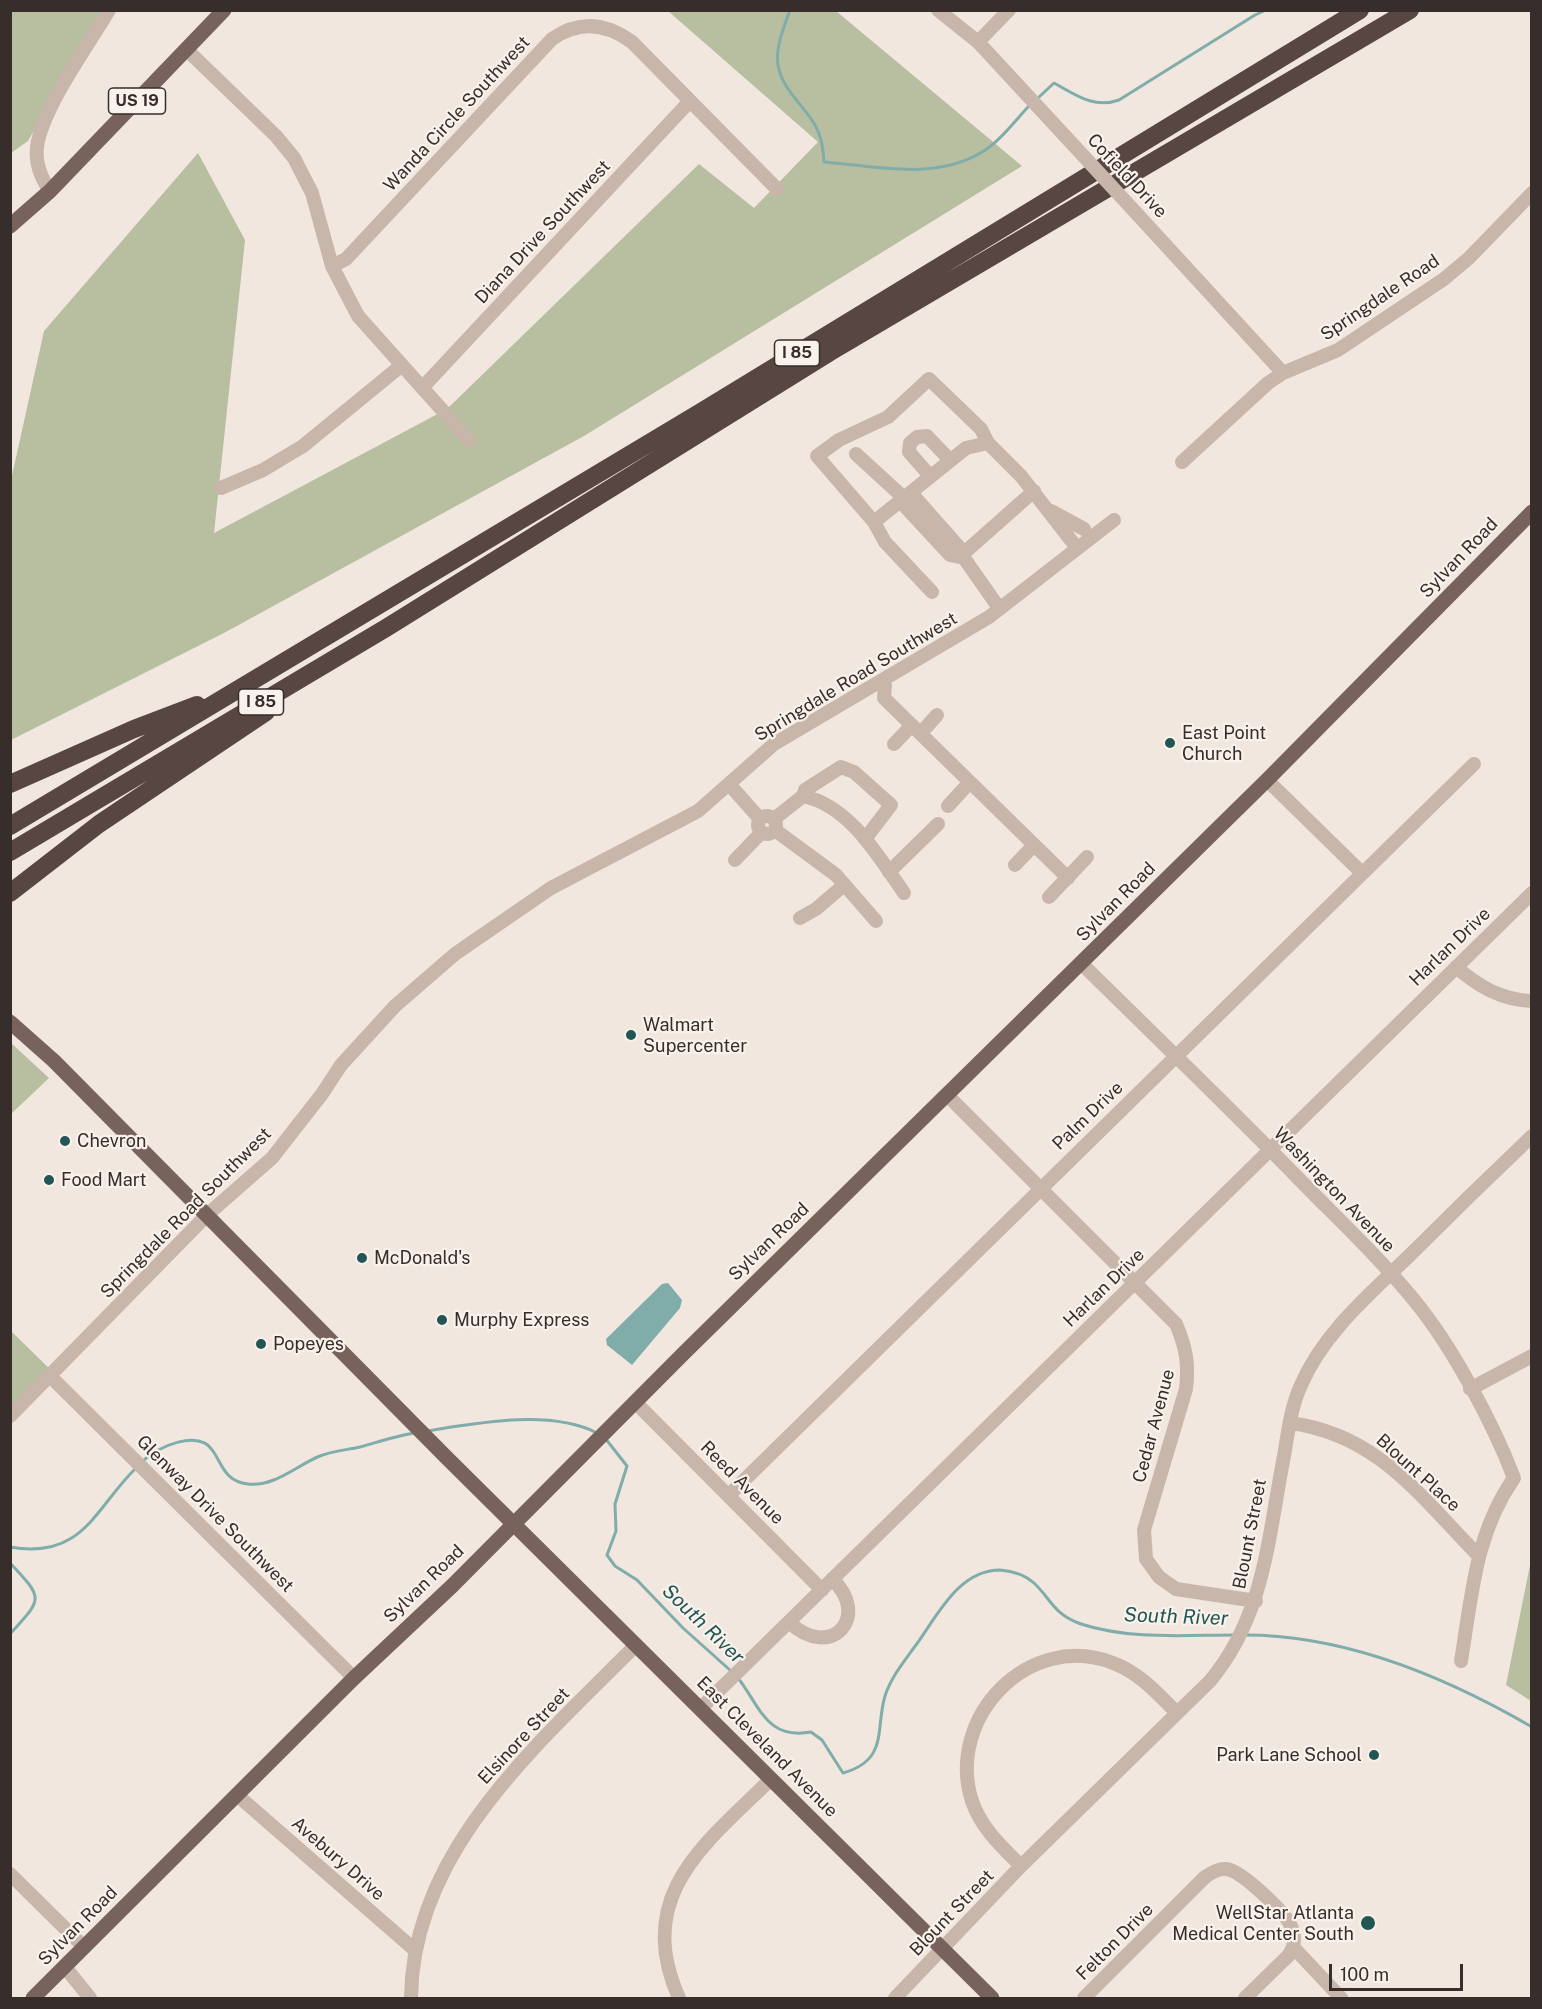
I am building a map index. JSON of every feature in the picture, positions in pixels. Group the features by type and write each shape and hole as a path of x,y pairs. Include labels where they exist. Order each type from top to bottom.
{"highway":[{"name":"I 85","path":"10,826 1360,10"},
{"name":"I 85","path":"10,852 386,627 840,346 1410,10"},
{"path":"10,893 99,824 386,627"},
{"path":"10,784 134,729 232,693"}],"main road":[{"name":"US 19","path":"10,226 50,191 224,10"},
{"name":"Sylvan Road","path":"33,1998 354,1678 1268,780 1532,512"},
{"name":"East Cleveland Avenue","path":"10,1022 54,1061 636,1645 992,1998"}],"street":[{"path":"50,191 37,164 40,134 54,103 109,10"},
{"name":"Cofield Drive","path":"938,10 978,42 1283,373"},
{"path":"978,42 1009,10"},
{"name":"Wanda Circle Southwest","path":"332,266 346,259 552,39 565,30 595,26 620,33 777,189"},
{"path":"186,50 276,136 294,158 312,193 332,266 358,316 469,440"},
{"name":"Diana Drive Southwest","path":"422,388 690,101"},
{"name":"Springdale Road","path":"1182,462 1268,383 1283,373 1338,350 1444,279 1469,258 1529,199"},
{"path":"221,488 263,470 303,446 402,365"},
{"path":"932,592 885,542 874,522 818,460 818,454 839,440 888,417 928,379 981,429 988,442 1050,510 1077,548"},
{"path":"930,476 909,452 910,442 917,437 927,436 950,460"},
{"path":"874,522 966,448 988,442"},
{"path":"856,454 905,498 950,555 964,555 1034,491"},
{"path":"1050,510 1084,529"},
{"name":"Springdale Road Southwest","path":"10,1416 207,1215 272,1158 322,1094 340,1065 394,1006 454,954 551,888 698,812 774,744 884,683 955,638 999,608 1114,520"},
{"path":"964,555 999,608"},
{"path":"884,683 894,695 892,704 969,783 1068,878"},
{"path":"894,744 937,715"},
{"name":"Palm Drive","path":"729,1495 1040,1187 1474,765"},
{"path":"735,860 768,825 803,796 805,790 841,767 854,772 891,806 865,839"},
{"path":"1268,780 1362,873"},
{"path":"948,806 969,783"},
{"path":"729,784 782,838 809,853 844,885 876,921"},
{"path":"803,796 818,799 838,812 865,839 904,893"},
{"path":"889,872 938,824"},
{"path":"1015,865 1034,845"},
{"path":"1049,897 1087,857"},
{"path":"800,918 816,909 844,885"},
{"name":"Harlan Drive","path":"701,1708 1532,893"},
{"name":"Washington Avenue","path":"1081,963 1270,1150 1390,1274 1434,1326 1470,1389 1514,1478 1492,1514 1478,1555"},
{"path":"1456,967 1478,985 1504,997 1532,1001"},
{"name":"Cedar Avenue","path":"947,1095 1176,1324 1185,1343 1189,1365 1186,1389 1144,1530 1143,1545 1146,1559 1159,1577 1176,1589 1256,1601"},
{"name":"Blount Street","path":"895,1998 1021,1866 1177,1713 1227,1659 1244,1631 1256,1601 1290,1423 1300,1386 1318,1352 1335,1330 1390,1274 1532,1136"},
{"path":"1470,1389 1532,1356"},
{"name":"Glenway Drive Southwest","path":"50,1376 354,1678"},
{"name":"Reed Avenue","path":"635,1402 822,1590"},
{"name":"Blount Place","path":"1290,1423 1332,1432 1371,1451 1478,1555"},
{"path":"1461,1661 1478,1555"},
{"path":"789,1622 813,1638 827,1638 838,1632 847,1618 849,1604 844,1592 832,1579"},
{"name":"Elsinore Street","path":"411,1998 416,1951 424,1920 439,1884 485,1806 527,1755 636,1645"},
{"path":"1021,1866 983,1824 972,1802 967,1778 968,1752 974,1728 985,1706 1002,1686 1020,1672 1043,1661 1068,1656 1092,1657 1113,1663 1135,1674 1177,1713"},
{"path":"679,1998 664,1959 663,1931 676,1886 688,1863 699,1850 771,1779"},
{"name":"Avebury Drive","path":"237,1795 416,1951"},
{"name":"Felton Drive","path":"1084,1998 1211,1872 1226,1869 1240,1873 1286,1918 1294,1937 1293,1947"},
{"path":"10,1874 84,1947"},
{"path":"1245,1998 1288,1956 1293,1947 1341,1998"},
{"path":"64,1967 90,1998"}],"green space":[{"path":"11,11 101,11 28,141 11,153"},
{"path":"668,11 836,11 1022,166 584,436 224,633 11,740 11,480 44,331 198,153 245,240 214,533 447,409 699,164 754,208 818,142"},
{"path":"11,1043 49,1078 11,1114"},
{"path":"11,1331 58,1377 11,1423"},
{"path":"1531,1560 1532,1701 1506,1685"}],"water":[{"path":"668,1283 682,1300 680,1308 632,1365 607,1345 606,1339 662,1284"}],"waterway":[{"path":"790,10 779,45 777,59 780,74 817,130 822,143 824,162 884,168 925,169 964,161 994,143 1028,107"},
{"path":"1039,97 1054,83 1093,102 1119,100 1266,10"},
{"name":"South River","path":"427,1431 490,1422 536,1420 558,1421 597,1433"},
{"name":"South River","path":"143,1461 158,1450 178,1442 198,1441 207,1444 234,1480 258,1484 286,1475 325,1454 414,1433"},
{"name":"South River","path":"605,1438 627,1466 615,1504 616,1531 607,1555 615,1566 637,1580 683,1628 731,1671"},
{"name":"South River","path":"10,1547 35,1549 55,1546 71,1538 85,1527 136,1468"},
{"path":"10,1563 29,1584 35,1598 29,1613 10,1634"},
{"name":"South River","path":"738,1678 774,1726 796,1733 811,1732 822,1740 843,1773 858,1767 874,1752 878,1742 882,1708 890,1683 939,1611 960,1587 985,1572 1000,1570 1014,1572 1034,1583 1065,1616 1081,1624 1100,1629 1158,1636 1235,1635"},
{"name":"South River","path":"1245,1635 1320,1642 1394,1662 1465,1692 1532,1727"}],"place":[{"name":"East Point Church","path":"1170,743"},
{"name":"Walmart Supercenter","path":"631,1035"},
{"name":"Chevron","path":"65,1141"},
{"name":"Food Mart","path":"49,1180"},
{"name":"McDonald's","path":"362,1258"},
{"name":"Murphy Express","path":"442,1320"},
{"name":"Popeyes","path":"261,1344"},
{"name":"Park Lane School","path":"1374,1755"},
{"name":"WellStar Atlanta Medical Center South","path":"1368,1923"}]}
